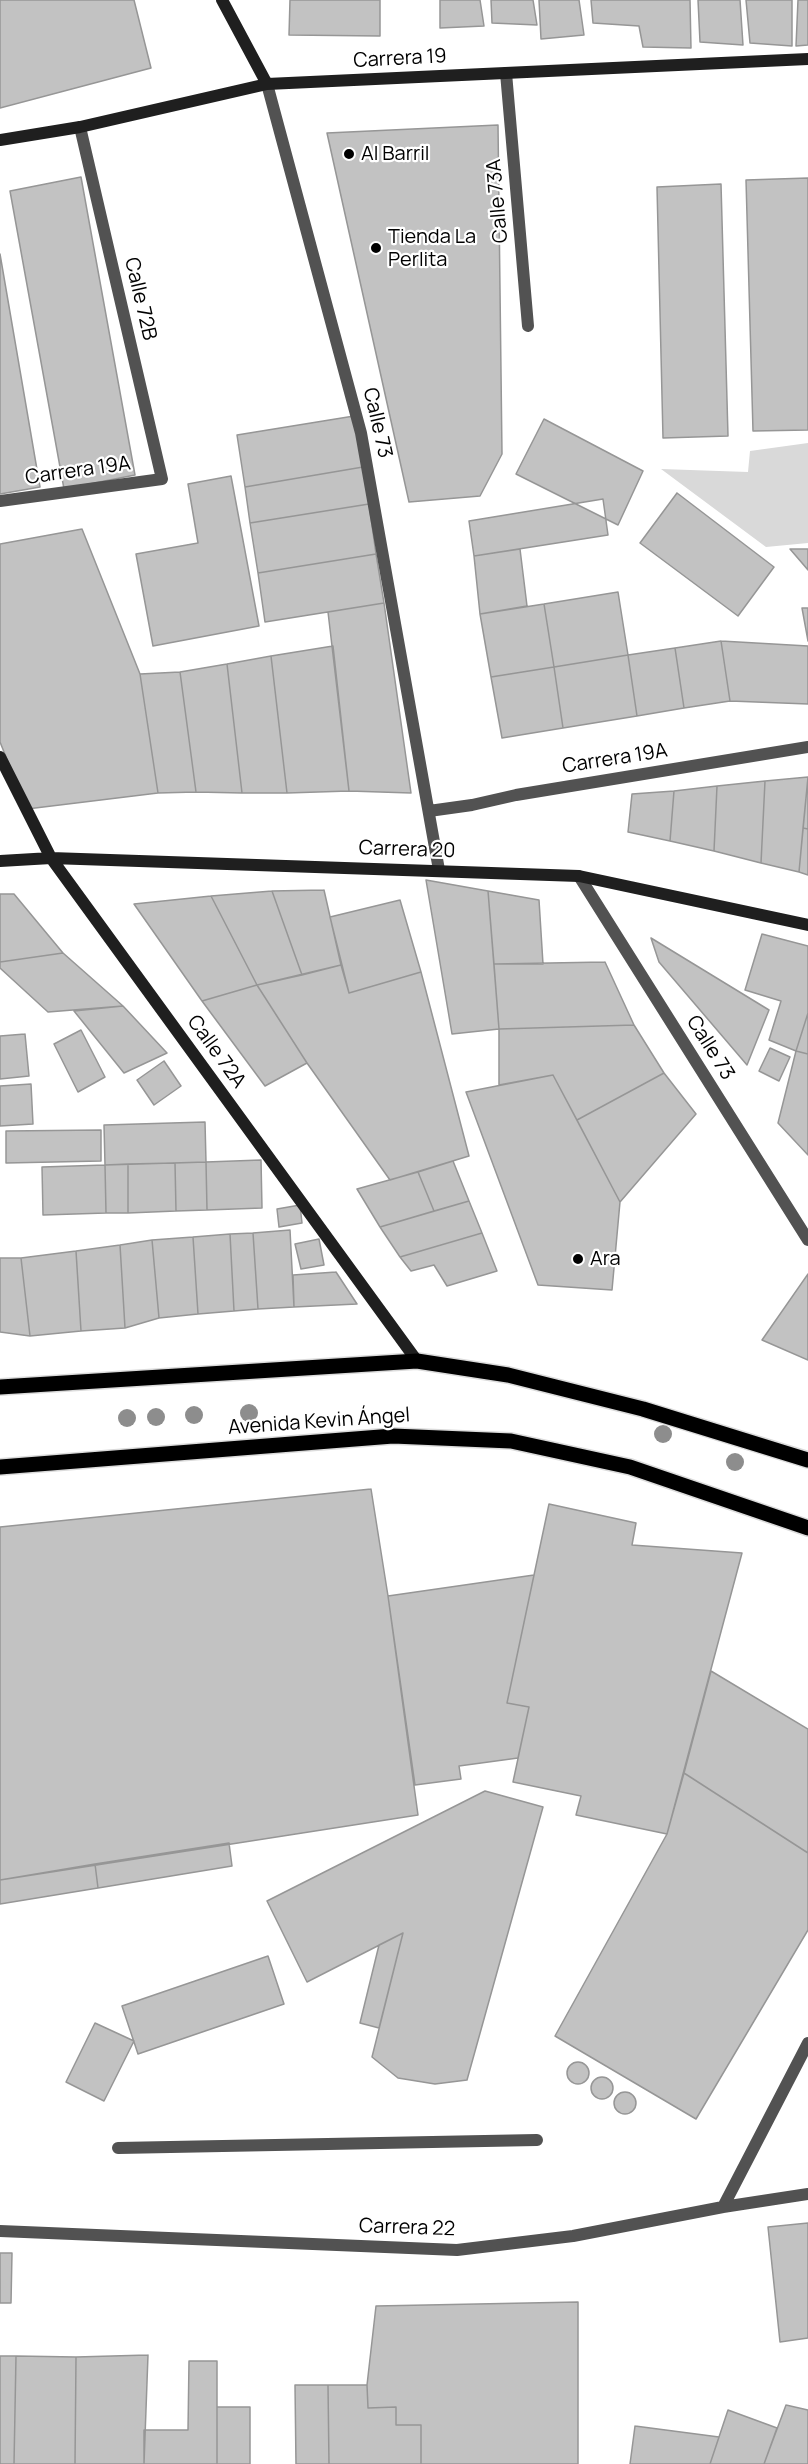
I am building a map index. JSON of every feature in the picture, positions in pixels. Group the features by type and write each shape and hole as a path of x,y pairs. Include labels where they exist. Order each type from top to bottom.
{"main road":[{"path":"0,1387 417,1360 508,1375 644,1409 808,1460"},
{"name":"Avenida Kevin Ángel","path":"0,1467 393,1436 511,1441 630,1467 808,1528"}],"street":[{"name":"Calle 73","path":"222,0 267,84 361,433 439,870"},
{"name":"Carrera 19","path":"0,140 80,127 267,84 808,59"},
{"name":"Calle 73A","path":"506,73 528,326"},
{"name":"Calle 72B","path":"80,127 162,479"},
{"name":"Carrera 19A","path":"0,501 162,479"},
{"name":"Carrera 19A","path":"429,811 472,806 516,795 808,747"},
{"name":"Calle 72A","path":"0,757 51,858 417,1360"},
{"name":"Carrera 20","path":"0,861 51,858 579,876 808,925"},
{"name":"Calle 73","path":"579,876 808,1240"},
{"path":"723,2207 808,2043"},
{"path":"118,2148 537,2140"},
{"name":"Carrera 22","path":"0,2231 458,2250 573,2236 723,2207 808,2194"}],"shaded area":[{"path":"808,443 808,543 766,547 661,469 748,472 750,451"}],"building":[{"path":"0,0 134,0 151,68 0,108"},
{"path":"290,0 380,0 380,36 289,35"},
{"path":"440,0 480,0 484,26 440,28"},
{"path":"491,0 533,0 537,25 492,23"},
{"path":"539,0 579,0 584,35 541,39"},
{"path":"591,0 690,0 691,48 643,47 639,26 593,23"},
{"path":"698,0 740,0 743,45 700,42"},
{"path":"746,0 792,0 792,46 750,43"},
{"path":"798,0 808,0 808,45 796,46"},
{"path":"498,125 502,454 480,496 409,502 327,133"},
{"path":"81,177 135,475 64,489 10,191"},
{"path":"808,178 808,430 753,431 746,180"},
{"path":"721,184 728,436 663,438 657,187"},
{"path":"0,254 40,487 0,494"},
{"path":"354,416 363,467 245,487 237,435"},
{"path":"544,419 643,471 618,525 516,474"},
{"path":"363,467 369,504 250,523 245,487"},
{"path":"231,476 259,626 153,646 136,554 198,543 188,484"},
{"path":"677,493 774,567 738,616 640,543"},
{"path":"603,499 608,535 474,556 469,521"},
{"path":"369,504 376,554 258,573 250,523"},
{"path":"82,529 140,674 158,793 27,809 0,742 0,544"},
{"path":"520,549 527,606 480,614 474,556"},
{"path":"790,549 808,549 808,570"},
{"path":"376,554 384,603 265,622 258,573"},
{"path":"618,592 628,655 554,667 544,604"},
{"path":"384,603 411,793 349,791 328,612"},
{"path":"544,604 554,667 491,677 480,614"},
{"path":"802,608 808,608 808,641"},
{"path":"721,641 730,701 684,708 675,648"},
{"path":"721,641 808,646 808,704 730,701"},
{"path":"333,646 349,791 287,793 271,656"},
{"path":"675,648 684,708 637,716 628,655"},
{"path":"628,655 637,716 563,728 554,667"},
{"path":"271,656 287,793 242,793 227,664"},
{"path":"227,664 242,793 196,792 180,672"},
{"path":"554,667 563,728 502,738 491,677"},
{"path":"180,672 196,792 158,793 140,674"},
{"path":"808,777 799,872 761,863 765,781"},
{"path":"808,777 808,829 803,828"},
{"path":"765,781 761,863 714,851 717,786"},
{"path":"717,786 714,851 670,841 674,791"},
{"path":"674,791 670,841 628,832 632,794"},
{"path":"803,828 808,829 808,875 799,872"},
{"path":"426,880 488,891 499,1029 452,1034"},
{"path":"324,890 341,965 302,975 272,891"},
{"path":"272,891 302,975 257,985 211,896"},
{"path":"488,891 539,900 543,964 494,964"},
{"path":"0,894 14,894 63,953 0,962"},
{"path":"211,896 257,985 202,1001 134,904"},
{"path":"400,900 421,972 349,993 330,917"},
{"path":"762,934 808,946 808,1013 796,1051 769,1040 781,1001 745,990"},
{"path":"651,938 769,1010 747,1065 659,962"},
{"path":"63,953 123,1006 48,1012 0,968 0,962"},
{"path":"605,962 634,1025 499,1029 494,964"},
{"path":"341,965 349,993 421,972 469,1156 390,1180 307,1063 257,985"},
{"path":"257,985 307,1063 265,1086 202,1001"},
{"path":"123,1006 167,1053 124,1073 74,1011"},
{"path":"808,1013 808,1054 796,1051"},
{"path":"634,1025 664,1073 577,1120 553,1075 499,1085 499,1029"},
{"path":"81,1030 105,1077 78,1092 54,1044"},
{"path":"25,1034 29,1076 0,1079 0,1036"},
{"path":"770,1048 790,1057 779,1081 759,1071"},
{"path":"796,1051 808,1054 808,1155 778,1123"},
{"path":"164,1061 181,1086 154,1105 137,1080"},
{"path":"664,1073 696,1114 620,1202 577,1120"},
{"path":"553,1075 620,1202 612,1290 538,1285 466,1092"},
{"path":"31,1084 33,1124 0,1126 0,1086"},
{"path":"205,1122 206,1162 105,1165 104,1125"},
{"path":"101,1130 101,1161 6,1163 6,1131"},
{"path":"261,1160 262,1208 207,1210 206,1162"},
{"path":"453,1161 469,1201 434,1211 418,1172"},
{"path":"206,1162 207,1210 176,1211 175,1163"},
{"path":"175,1163 176,1211 128,1213 128,1164"},
{"path":"128,1164 128,1213 106,1213 105,1165"},
{"path":"105,1165 106,1213 43,1215 42,1167"},
{"path":"418,1172 434,1211 380,1227 357,1189"},
{"path":"469,1201 482,1233 400,1257 380,1227"},
{"path":"300,1205 302,1223 279,1227 277,1209"},
{"path":"290,1230 294,1307 258,1309 253,1233"},
{"path":"253,1233 258,1309 234,1311 230,1234"},
{"path":"482,1233 497,1271 447,1286 434,1265 411,1271 400,1257"},
{"path":"230,1234 234,1311 198,1314 193,1237"},
{"path":"193,1237 198,1314 159,1318 152,1240"},
{"path":"319,1239 324,1265 301,1269 295,1244"},
{"path":"152,1240 159,1318 125,1328 120,1245"},
{"path":"120,1245 125,1328 81,1331 76,1251"},
{"path":"76,1251 81,1331 30,1336 21,1258"},
{"path":"0,1258 21,1258 30,1336 0,1332"},
{"path":"336,1272 357,1304 294,1307 293,1275"},
{"path":"808,1274 808,1360 762,1340"},
{"path":"371,1489 418,1815 0,1880 0,1527"},
{"path":"549,1504 636,1523 632,1545 742,1553 667,1834 576,1815 581,1796 513,1782 529,1707 507,1703"},
{"path":"534,1575 507,1703 529,1707 518,1758 459,1766 461,1779 415,1785 388,1596"},
{"path":"711,1671 808,1729 808,1853 684,1773"},
{"path":"684,1773 808,1853 808,1930 696,2119 555,2036 667,1834"},
{"path":"485,1791 543,1807 467,2080 435,2084 398,2078 372,2057 403,1933 307,1982 267,1901"},
{"path":"229,1843 232,1866 98,1888 95,1864"},
{"path":"95,1864 98,1888 0,1904 0,1880"},
{"path":"403,1933 379,2028 360,2023 379,1945"},
{"path":"268,1956 284,2004 138,2054 122,2006"},
{"path":"95,2023 134,2041 104,2101 66,2082"},
{"path":"578,2062 588,2069 589,2073 582,2083 578,2084 568,2077 567,2073 574,2063"},
{"path":"602,2077 612,2084 613,2088 606,2098 602,2099 592,2092 591,2088 598,2078"},
{"path":"625,2092 635,2099 636,2103 629,2113 625,2114 615,2107 614,2103 621,2093"},
{"path":"808,2223 808,2338 780,2342 768,2227"},
{"path":"0,2253 12,2253 11,2303 0,2303"},
{"path":"578,2302 578,2464 421,2464 421,2425 396,2425 396,2407 368,2408 367,2385 376,2306"},
{"path":"148,2355 144,2464 75,2464 76,2357"},
{"path":"0,2356 16,2356 14,2464 0,2464"},
{"path":"16,2356 76,2357 75,2464 14,2464"},
{"path":"189,2361 217,2361 217,2464 144,2464 144,2430 188,2430"},
{"path":"295,2385 328,2385 329,2464 296,2464"},
{"path":"328,2385 367,2385 368,2408 396,2407 396,2425 421,2425 421,2464 329,2464"},
{"path":"786,2405 808,2410 808,2464 764,2464"},
{"path":"217,2407 250,2407 250,2464 217,2464"},
{"path":"728,2410 777,2428 764,2464 710,2464"},
{"path":"635,2426 719,2437 710,2464 630,2464"}],"place":[{"name":"Al Barril","path":"349,154"},
{"name":"Tienda La Perlita","path":"376,248"},
{"name":"Ara","path":"578,1259"}]}
